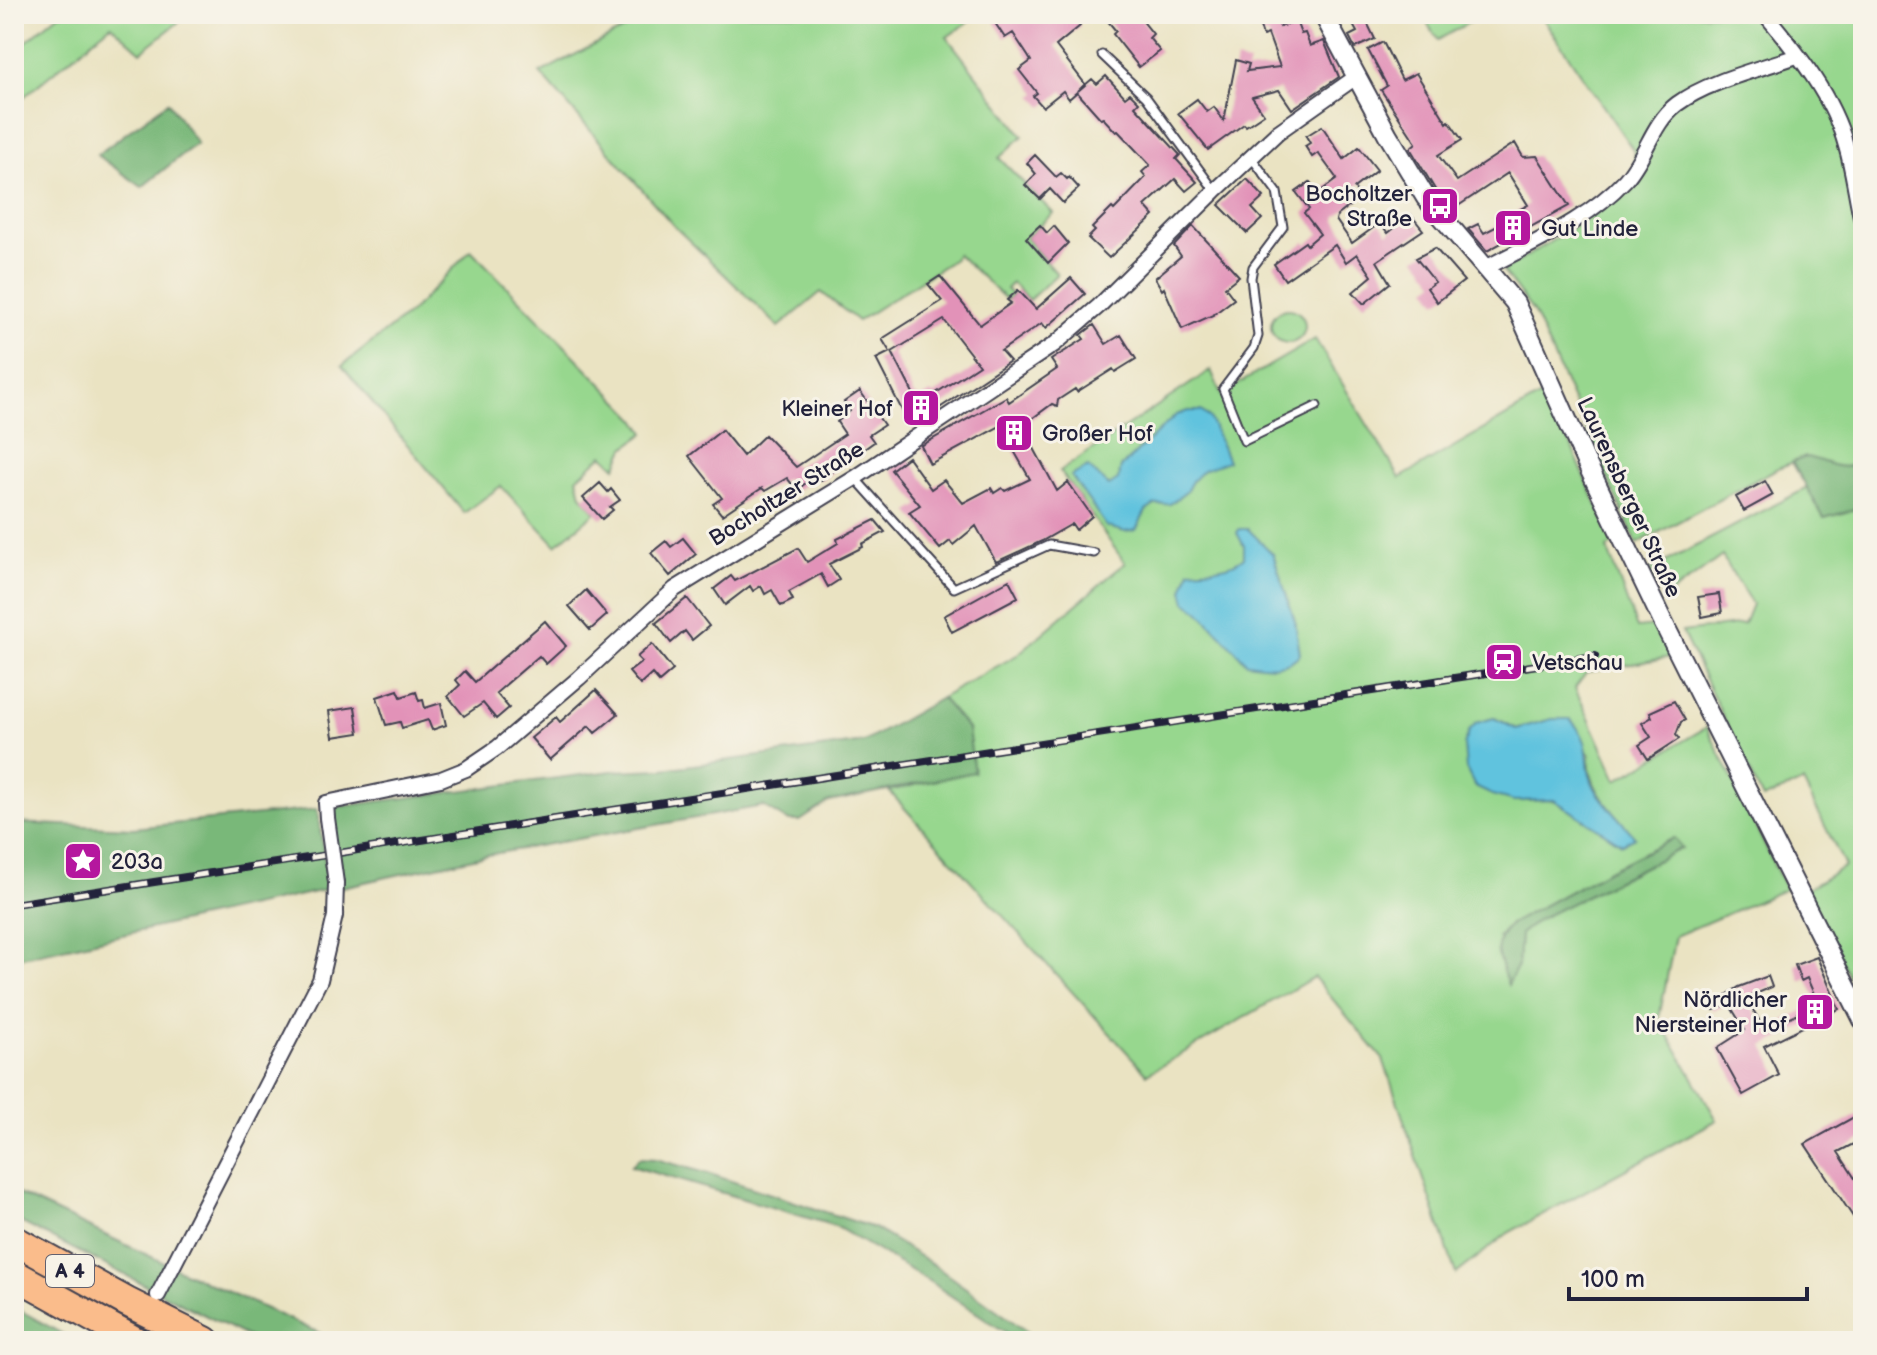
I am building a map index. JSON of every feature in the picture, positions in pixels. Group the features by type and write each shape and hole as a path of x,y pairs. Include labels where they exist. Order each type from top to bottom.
{"highway":[{"name":"A 4","path":"14,1240 205,1341"},
{"name":"A 4","path":"14,1274 135,1341"}],"street":[{"name":"Laurensberger Straße","path":"1323,14 1426,198 1515,303 1586,462 1662,620 1863,1020"},
{"path":"1765,14 1831,107 1846,144 1863,225"},
{"path":"1484,269 1568,224 1604,200 1634,169 1662,120 1686,97 1797,56"},
{"name":"Bocholtzer Straße","path":"158,1295 320,980 335,916 336,883 326,810 466,769 497,748 579,678 675,589 855,478 1055,344 1099,306 1278,132 1356,77"}],"lane":[{"path":"1102,55 1146,97 1215,191"},
{"path":"1251,157 1277,192 1283,227 1253,267 1251,278 1258,336 1254,348 1223,389 1244,441 1317,406"},
{"path":"855,478 954,588 1049,545 1094,553"}],"green space":[{"path":"59,14 189,14 141,52 111,25 14,105 14,52"},
{"path":"653,14 980,14 947,37 1023,136 999,158 1053,213 1026,238 1057,274 1029,300 1012,283 1006,289 1012,295 1007,300 957,254 954,259 858,321 821,292 779,327 674,226 540,73"},
{"path":"1421,14 1484,14 1438,40"},
{"path":"1540,14 1863,14 1863,461 1851,468 1806,457 1778,468 1637,544 1534,313 1503,271 1597,213 1636,174 1634,151"},
{"path":"168,102 197,143 142,187 97,155"},
{"path":"471,250 636,419 645,433 625,448 616,467 603,455 577,478 581,495 596,512 556,545 501,486 464,513 342,366 412,311"},
{"path":"1288,309 1300,314 1305,326 1300,338 1288,343 1276,338 1271,326 1276,314"},
{"path":"1315,339 1400,478 1548,392 1614,544 1607,548 1637,628 1655,626 1671,657 1587,672 1575,688 1617,780 1707,727 1786,889 1675,936 1659,1018 1717,1120 1508,1233 1456,1274 1383,1059 1314,977 1147,1074 889,791 973,772 968,729 941,698 1017,655 1125,563 1060,471 1211,370 1221,394","holes":["1494,718 1516,729 1553,719 1590,754 1592,778 1597,788 1610,809 1634,836 1622,844 1554,800 1514,801 1476,723","1673,838 1681,849 1539,919 1520,934 1518,965 1498,937 1510,924"]},
{"path":"1806,457 1840,467 1863,461 1863,507 1824,518 1792,462"},
{"path":"1807,488 1824,518 1863,507 1863,1003 1804,891 1845,866 1803,782 1763,799 1682,632 1744,624 1752,604 1722,556 1664,599 1650,570"},
{"path":"941,698 968,729 974,772 829,802 800,821 788,821 763,806 487,855 338,888 327,808 864,742"},
{"path":"317,809 329,889 14,959 14,823 133,828"},
{"path":"1674,838 1682,848 1539,919 1520,934 1518,965 1508,985 1499,960 1498,946 1510,924"},
{"path":"639,1158 656,1159 713,1175 874,1228 931,1263 1040,1341 1019,1341 924,1278 835,1226 631,1166"},
{"path":"14,1192 337,1341 256,1341 14,1219"},
{"path":"14,1307 75,1341 29,1341 14,1333"}],"water":[{"path":"1201,411 1210,418 1228,461 1203,470 1186,492 1170,504 1155,505 1146,511 1136,530 1125,532 1107,527 1071,476 1088,467 1109,486 1118,480 1121,467 1176,415"},
{"path":"1239,529 1248,529 1273,554 1295,621 1300,654 1288,663 1275,666 1247,663 1199,611 1186,602 1183,590 1190,570 1225,566 1244,557 1244,546 1237,533"},
{"path":"1494,718 1516,729 1552,719 1570,719 1586,746 1595,788 1635,837 1622,844 1554,800 1514,801 1475,787 1466,769 1464,745 1476,723"}],"building":[{"path":"1002,14 1072,14 1080,26 1056,46 1085,84 1078,91 1092,79 1097,84 1106,76 1125,97 1130,93 1139,102 1135,106 1180,155 1176,159 1197,182 1186,191 1175,179 1145,206 1154,216 1109,258 1088,238 1095,231 1092,228 1146,177 1142,172 1150,165 1077,92 1069,99 1063,91 1043,107 1033,96 1037,93 1019,70 1031,61 1013,33 1005,38 993,20"},
{"path":"1102,14 1137,14 1153,34 1149,38 1160,51 1139,67 1113,34 1116,31"},
{"path":"1275,14 1280,27 1296,21 1310,46 1324,41 1339,77 1292,109 1279,90 1252,97 1264,114 1246,126 1244,124 1208,150 1178,113 1197,99 1207,112 1214,107 1224,121 1236,60 1249,64 1247,71 1280,67 1268,34 1263,36 1257,17"},
{"path":"1347,14 1363,14 1375,39 1355,48 1349,36 1357,32"},
{"path":"1383,42 1402,80 1416,73 1447,123 1449,121 1462,140 1438,155 1457,181 1515,143 1523,157 1537,156 1569,206 1487,251 1468,229 1478,224 1484,233 1519,215 1517,211 1528,205 1508,173 1452,210 1436,191 1410,148 1416,143 1381,90 1387,86 1368,50"},
{"path":"1322,126 1344,159 1359,147 1377,170 1354,188 1361,197 1337,216 1336,220 1352,243 1380,223 1388,233 1411,215 1423,230 1377,261 1390,283 1364,304 1353,292 1372,276 1357,254 1346,262 1335,245 1285,280 1274,264 1320,234 1304,213 1309,209 1296,192 1310,182 1318,193 1337,179 1318,153 1312,157 1305,146 1310,143 1306,136"},
{"path":"1035,155 1056,177 1061,173 1079,188 1063,203 1050,189 1040,199 1025,185 1036,174 1027,163"},
{"path":"1247,179 1264,197 1252,208 1262,219 1247,233 1219,205"},
{"path":"1040,225 1047,233 1054,226 1068,243 1048,263 1026,238"},
{"path":"1193,226 1239,276 1225,287 1234,299 1213,315 1182,329 1164,288 1162,290 1155,278 1181,256 1174,246"},
{"path":"1435,248 1464,281 1437,302 1427,288 1435,282 1416,258"},
{"path":"940,276 980,325 1011,303 1007,300 1018,290 1036,309 1071,278 1085,294 1046,328 1042,323 1001,351 1010,361 941,407 909,424 876,359 890,352 882,339 942,301 928,284","holes":["944,320 979,365 933,395 931,393 920,399 915,397 892,352"]},
{"path":"1094,325 1106,344 1121,335 1136,359 1115,372 1113,369 1077,392 1075,389 1058,400 1057,406 1052,404 1022,426 1057,491 1068,482 1092,516 1076,530 1072,524 996,562 976,526 953,545 950,541 940,549 909,512 920,505 891,470 908,457 931,489 944,480 963,503 991,488 994,493 1002,488 1005,491 1030,479 1000,426 930,464 921,446 1006,397 1009,402 1057,369 1051,360 1084,339 1081,335"},
{"path":"860,391 884,425 869,435 874,442 821,480 817,474 797,490 787,478 765,491 762,488 722,515 713,504 722,498 689,456 722,430 743,456 765,435 796,467 845,434 837,422 850,411 844,402"},
{"path":"1765,481 1773,495 1744,511 1736,497"},
{"path":"600,483 608,492 611,489 620,500 610,507 613,510 602,519 583,498"},
{"path":"875,520 885,532 829,564 839,580 828,587 821,574 789,592 793,600 781,606 772,590 765,594 761,586 753,591 750,586 725,605 714,589 731,576 735,581 798,548 807,562 838,543 837,539"},
{"path":"683,538 696,554 670,576 651,553 666,541 671,547"},
{"path":"1009,580 1018,597 952,632 944,616"},
{"path":"586,590 607,615 590,630 569,606"},
{"path":"1719,594 1722,613 1702,617 1698,597"},
{"path":"687,598 709,626 692,640 685,631 671,643 656,623"},
{"path":"545,621 566,646 546,664 539,656 496,693 509,708 496,719 483,703 464,716 448,696 460,685 456,680 465,671 475,682"},
{"path":"652,644 673,670 659,682 652,674 640,685 629,672 642,662 637,657"},
{"path":"398,690 401,697 416,692 425,708 441,703 446,725 432,730 428,720 402,728 400,722 386,725 377,697"},
{"path":"596,690 618,714 595,733 589,726 550,760 531,738 556,717 560,722"},
{"path":"1674,701 1685,720 1681,722 1676,735 1679,739 1648,759 1639,745 1651,737 1642,723 1652,717 1650,712"},
{"path":"355,707 359,733 333,737 329,711"},
{"name":"Nördlicher Niersteiner Hof","path":"1817,957 1839,1009 1764,1046 1779,1075 1743,1095 1717,1048 1745,1030 1729,1004 1714,1010 1711,1005 1739,987 1768,976 1772,987 1746,998 1765,1030 1818,1003 1807,978 1801,981 1795,965"},
{"path":"1863,1112 1863,1139 1838,1152 1863,1191 1863,1232 1805,1144"}],"railway":[{"path":"14,904 1595,656"}],"place":[{"name":"Bocholtzer Straße","path":"1440,206"},
{"name":"Gut Linde","path":"1513,228"},
{"name":"Kleiner Hof","path":"921,408"},
{"name":"Großer Hof","path":"1014,433"},
{"name":"Vetschau","path":"1504,662"},
{"name":"203a","path":"83,861"},
{"name":"Nördlicher Niersteiner Hof","path":"1815,1012"}]}
